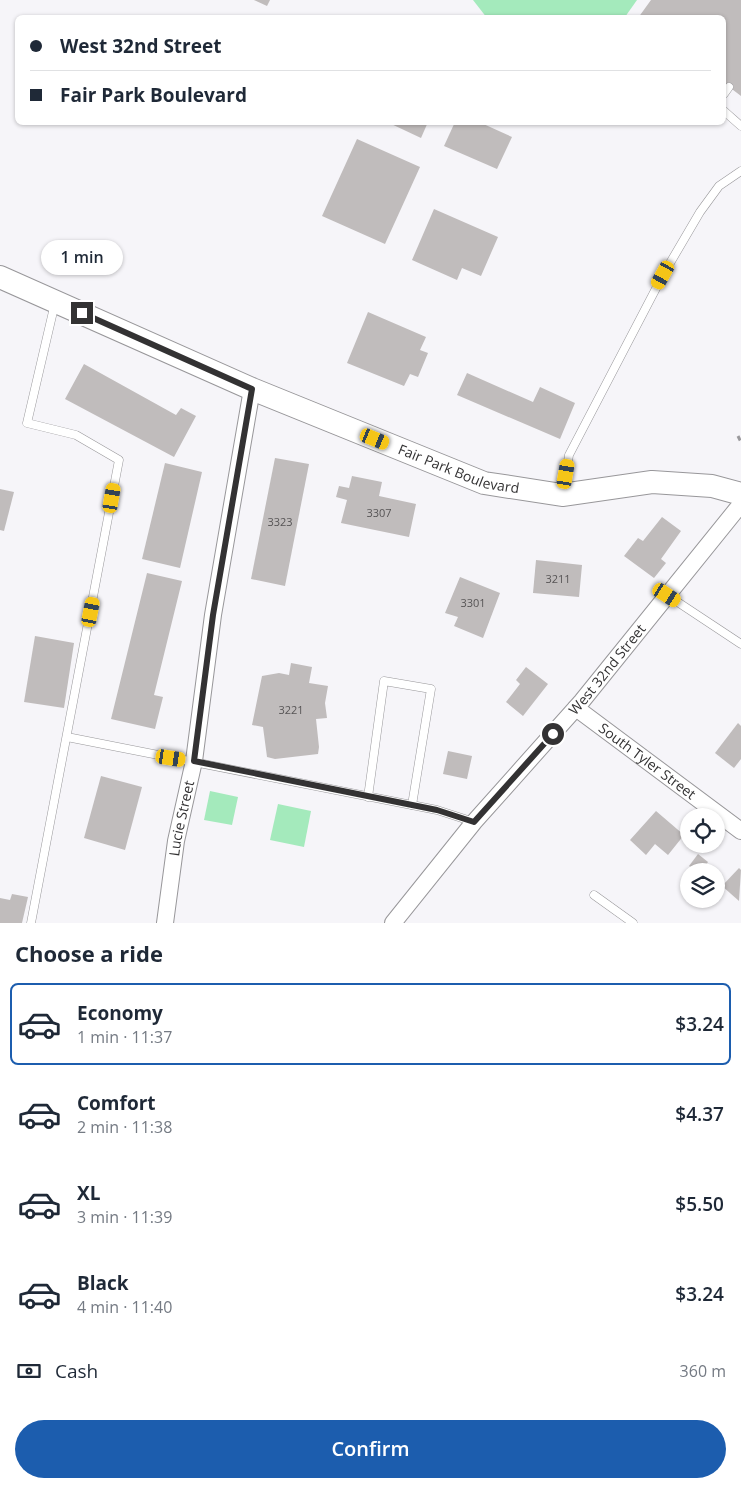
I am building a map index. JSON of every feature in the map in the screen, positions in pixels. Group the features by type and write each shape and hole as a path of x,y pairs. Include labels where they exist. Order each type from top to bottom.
{"street":[{"name":"Fair Park Boulevard","path":"0,277 252,389 484,483 562,495 652,482 712,486 741,494"},
{"name":"Lucie Street","path":"165,923 176,841 194,761 213,615 252,389"},
{"name":"West 32nd Street","path":"402,920 474,822 576,708 741,504"},
{"name":"South Tyler Street","path":"576,708 741,831"}],"lane":[{"path":"726,114 741,126"},
{"path":"562,495 569,455 663,275 700,212 719,186 741,171"},
{"path":"31,923 119,460 76,435 27,423 55,301"},
{"path":"667,595 741,644"},
{"path":"368,796 384,681 432,689 412,805"},
{"path":"67,738 194,761 437,810 474,822"},
{"path":"594,895 633,923"}],"path":[{"path":"738,436 741,442"}],"green space":[{"path":"473,0 637,0 626,15 485,15"},
{"path":"210,791 238,797 232,825 204,820"},
{"path":"278,804 311,811 304,847 270,840"}],"building":[{"path":"254,0 270,0 267,6"},
{"path":"651,0 741,0 741,96 726,85 726,15 640,15"},
{"path":"393,125 427,125 421,138"},
{"path":"454,125 486,125 512,137 497,169 444,146"},
{"path":"357,139 420,167 385,244 322,216"},
{"path":"434,209 498,237 481,276 462,268 457,280 412,260"},
{"path":"368,312 426,337 420,350 428,353 418,377 410,374 404,386 347,363"},
{"path":"84,364 176,415 181,408 196,416 174,457 65,399"},
{"path":"467,373 533,402 540,387 575,403 560,439 457,395"},
{"path":"275,458 309,464 285,586 251,579"},
{"path":"165,463 202,472 180,568 142,559"},
{"path":"352,476 382,482 379,496 416,504 409,537 341,523 347,500 336,497 339,486 349,488"},
{"path":"0,489 14,492 4,531 0,530"},
{"path":"662,517 681,531 661,559 666,563 654,578 624,556 638,538 643,541"},
{"path":"536,560 582,565 579,597 533,593"},
{"path":"147,573 182,581 154,695 163,697 155,729 111,719"},
{"path":"460,577 500,593 483,638 454,626 458,617 445,613"},
{"path":"35,636 74,643 64,708 24,702"},
{"path":"291,663 312,667 309,683 328,686 325,703 327,718 316,719 318,754 275,759 267,757 263,727 252,725 262,676 279,673 289,675"},
{"path":"526,667 548,684 523,716 506,702 520,684 516,680"},
{"path":"738,723 741,726 741,759 734,768 715,753"},
{"path":"448,751 472,756 467,779 443,774"},
{"path":"101,776 142,787 125,850 84,838"},
{"path":"656,811 680,832 680,840 668,855 655,844 646,855 630,840"},
{"path":"698,854 708,862 707,863 691,863"},
{"path":"739,868 741,870 739,901 725,889 725,883"},
{"path":"12,894 28,897 22,923 0,923 0,898 10,900"}],"route":[{"path":"82,313 252,389 213,615 194,761 437,810 474,822 553,734"}]}
